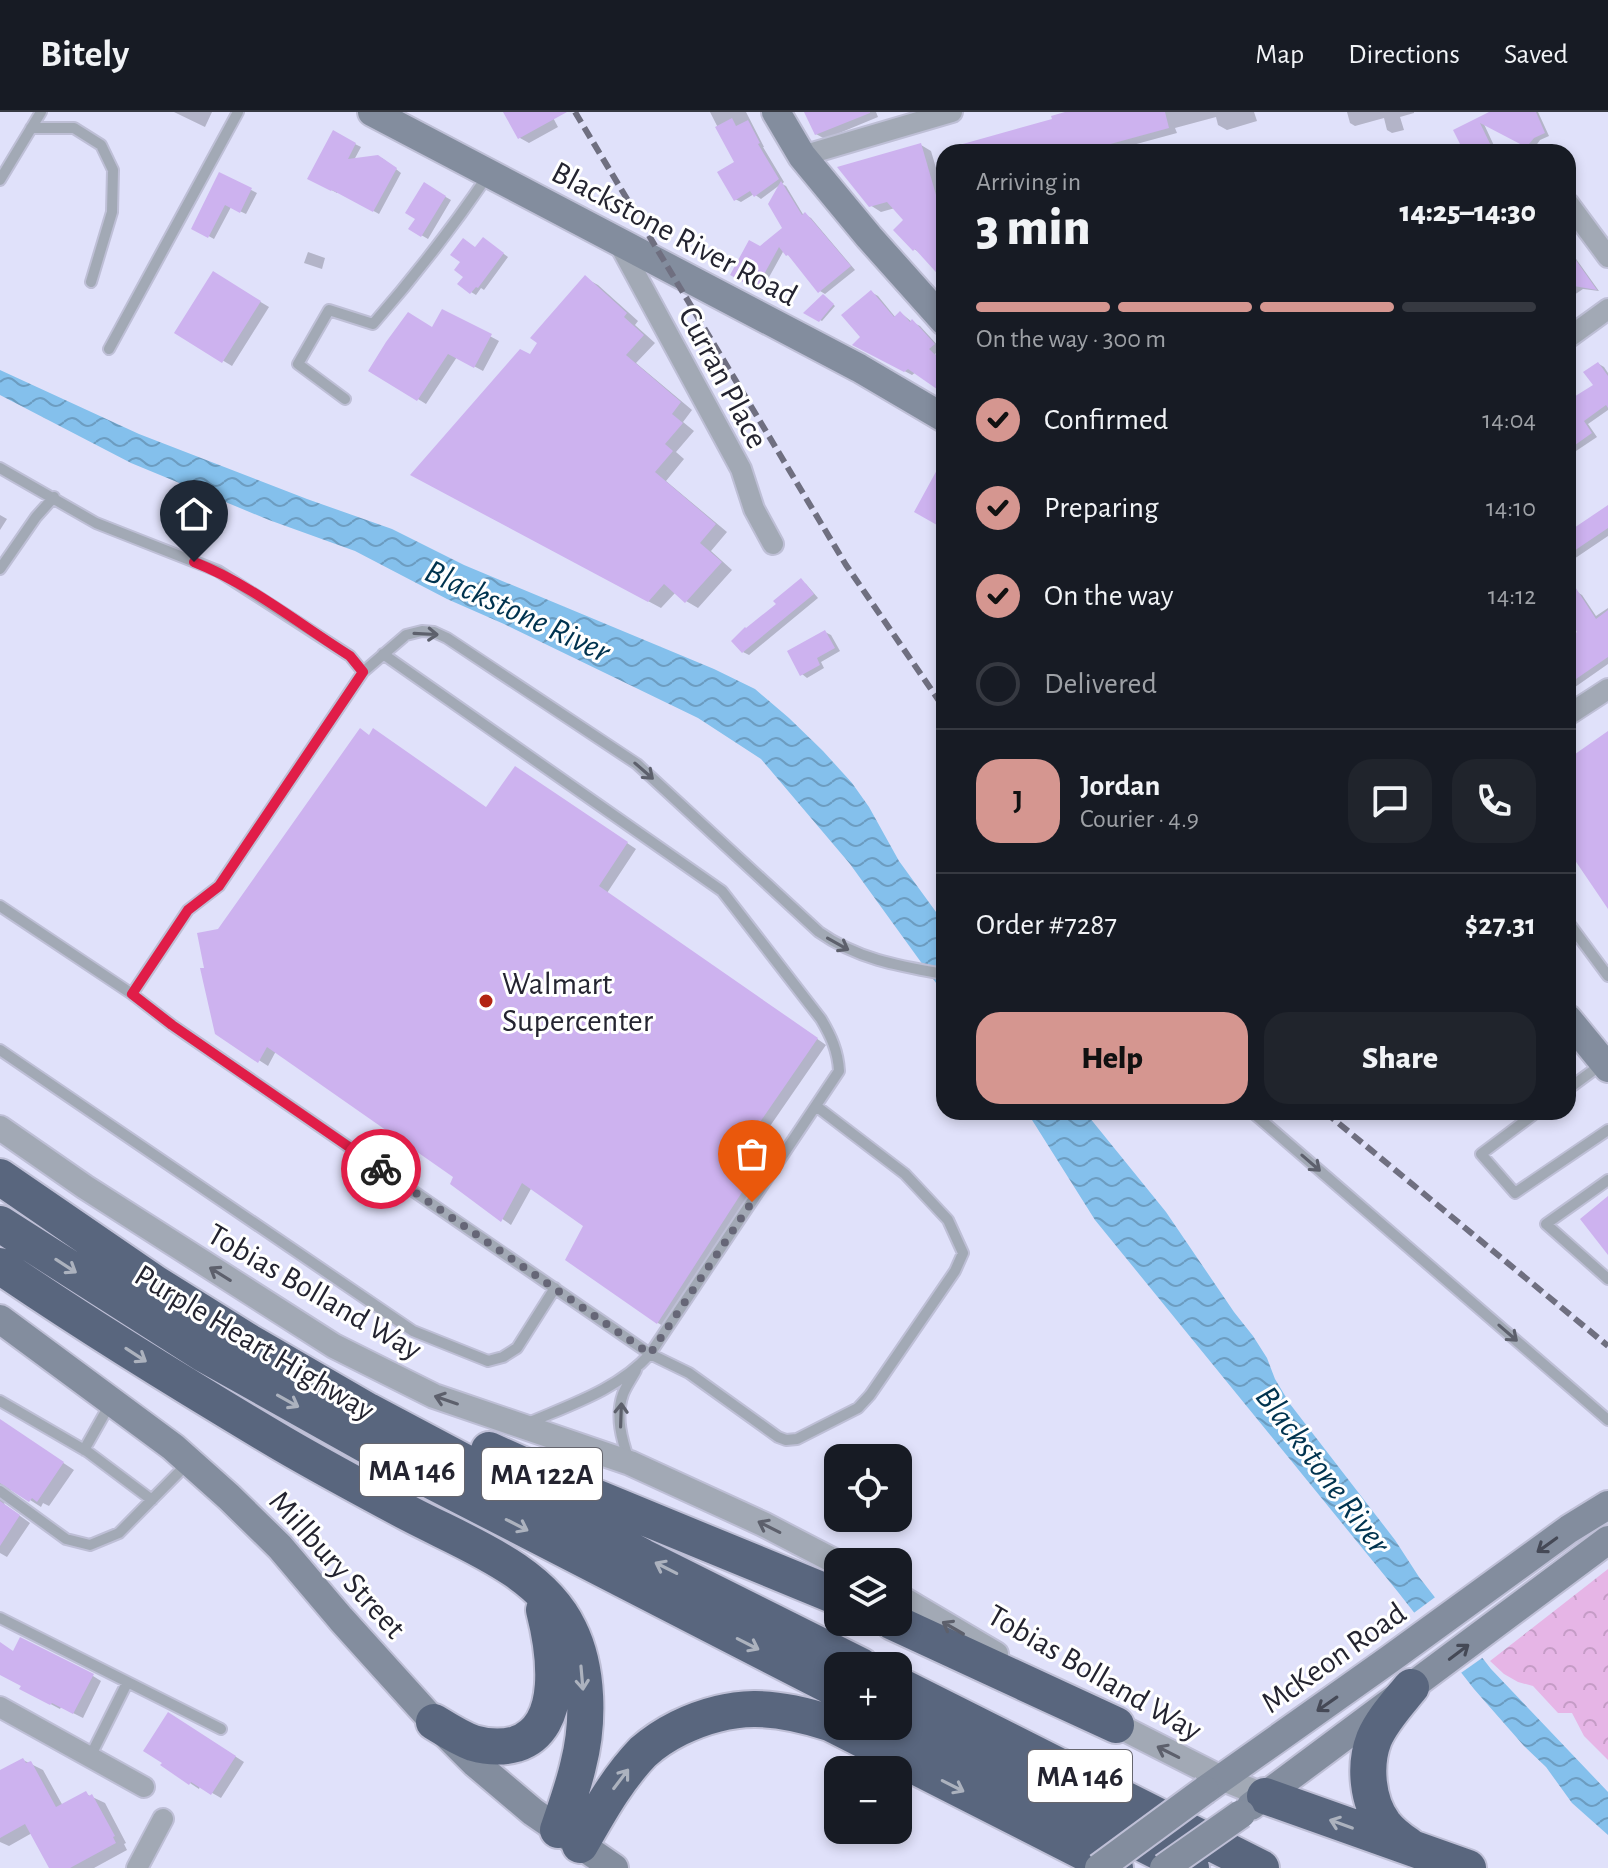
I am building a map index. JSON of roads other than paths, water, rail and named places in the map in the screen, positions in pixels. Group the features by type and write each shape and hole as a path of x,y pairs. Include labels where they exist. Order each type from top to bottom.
{"highway":[{"name":"Purple Heart Highway","path":"0,1177 156,1284 368,1411 643,1557 833,1652"},
{"name":"Purple Heart Highway","path":"0,1224 204,1354 393,1460 824,1683"},
{"name":"MA 122A","path":"0,1266 136,1355 284,1444 483,1552 536,1585 569,1628 581,1663 585,1717 569,1837"},
{"name":"MA 122A","path":"249,1342 585,1493 824,1591"},
{"path":"434,1722 458,1737 494,1747 527,1740 537,1731 549,1706 554,1668 553,1648 536,1585"},
{"path":"912,1631 1116,1725"},
{"path":"1401,1673 1387,1718 1375,1738 1368,1762 1369,1783 1383,1822 1412,1849"},
{"name":"MA 146","path":"912,1692 1261,1868"},
{"path":"569,1837 646,1750 673,1731 704,1716 772,1708 830,1723 1115,1868"},
{"name":"MA 146","path":"912,1728 1191,1868"},
{"path":"1253,1805 1412,1849 1468,1868"}],"main road":[{"name":"Blackstone River Road","path":"372,112 859,368 936,413"},
{"path":"776,112 802,156 936,312"},
{"path":"1576,1029 1606,1065"},
{"name":"Millbury Street","path":"0,1319 173,1447 229,1497 280,1547 434,1722 485,1772 533,1812 614,1868"},
{"name":"McKeon Road","path":"1164,1868 1253,1805 1401,1673 1487,1589 1569,1529 1608,1505"},
{"name":"McKeon Road","path":"1099,1868 1213,1784 1401,1673 1507,1616 1608,1540"}],"street":[{"path":"802,156 948,113"},
{"path":"1576,214 1608,257"},
{"name":"Curran Place","path":"617,240 741,469 754,509 773,544"},
{"path":"1576,332 1608,309"},
{"path":"1576,710 1608,689"},
{"name":"Tobias Bolland Way","path":"0,1128 85,1187 334,1346 434,1396 630,1463 739,1512 824,1556"},
{"name":"Tobias Bolland Way","path":"912,1604 1253,1805"},
{"path":"0,1707 144,1787"},
{"path":"137,1868 163,1819"}],"lane":[{"path":"0,180 41,112"},
{"path":"109,349 238,112"},
{"path":"31,128 74,128 101,145 113,170 112,212 91,282"},
{"path":"345,399 298,364 329,310 373,324 423,266 489,173"},
{"path":"0,468 96,523 218,571 350,656 363,672"},
{"path":"0,569 36,517 54,497"},
{"path":"132,994 188,910 219,886 363,672 406,635 422,631 447,638 637,764 833,942 887,964 936,973"},
{"path":"383,654 722,891 821,1019 838,1056 839,1071 650,1354 636,1370 623,1395 619,1416 630,1463"},
{"path":"0,906 132,994 180,1031 650,1354 689,1373 786,1440 797,1439 858,1408 950,1278 963,1253 948,1220 905,1174 816,1106"},
{"path":"1576,933 1608,976"},
{"path":"0,1050 413,1331 488,1361 503,1357 517,1348 555,1288"},
{"path":"1576,1084 1606,1065"},
{"path":"1261,1120 1608,1420"},
{"path":"1526,1120 1481,1154 1515,1193 1608,1130"},
{"path":"1608,1180 1546,1224 1608,1279"},
{"path":"520,1426 594,1394 636,1370"},
{"path":"0,1401 84,1450 152,1500"},
{"path":"84,1450 111,1402"},
{"path":"0,1491 66,1539 90,1545 119,1533 189,1462"},
{"path":"0,1618 221,1729"},
{"path":"90,1757 127,1683"}],"water":[{"name":"Blackstone River","path":"0,370 139,434 392,529 464,565 755,689 789,718 852,783 899,861 936,912 936,983 850,864 761,759 698,718 447,599 355,551 269,520 131,463 0,395"},
{"name":"Blackstone River","path":"1032,1120 1091,1120 1166,1212 1253,1336 1290,1404 1395,1540 1419,1577 1491,1669 1608,1792 1608,1835 1572,1803 1546,1767 1474,1689 1095,1220"}],"railway":[{"path":"575,112 846,565 936,696"},
{"path":"1335,1120 1608,1346"}],"place":[{"name":"Walmart Supercenter","path":"486,1001"}]}
